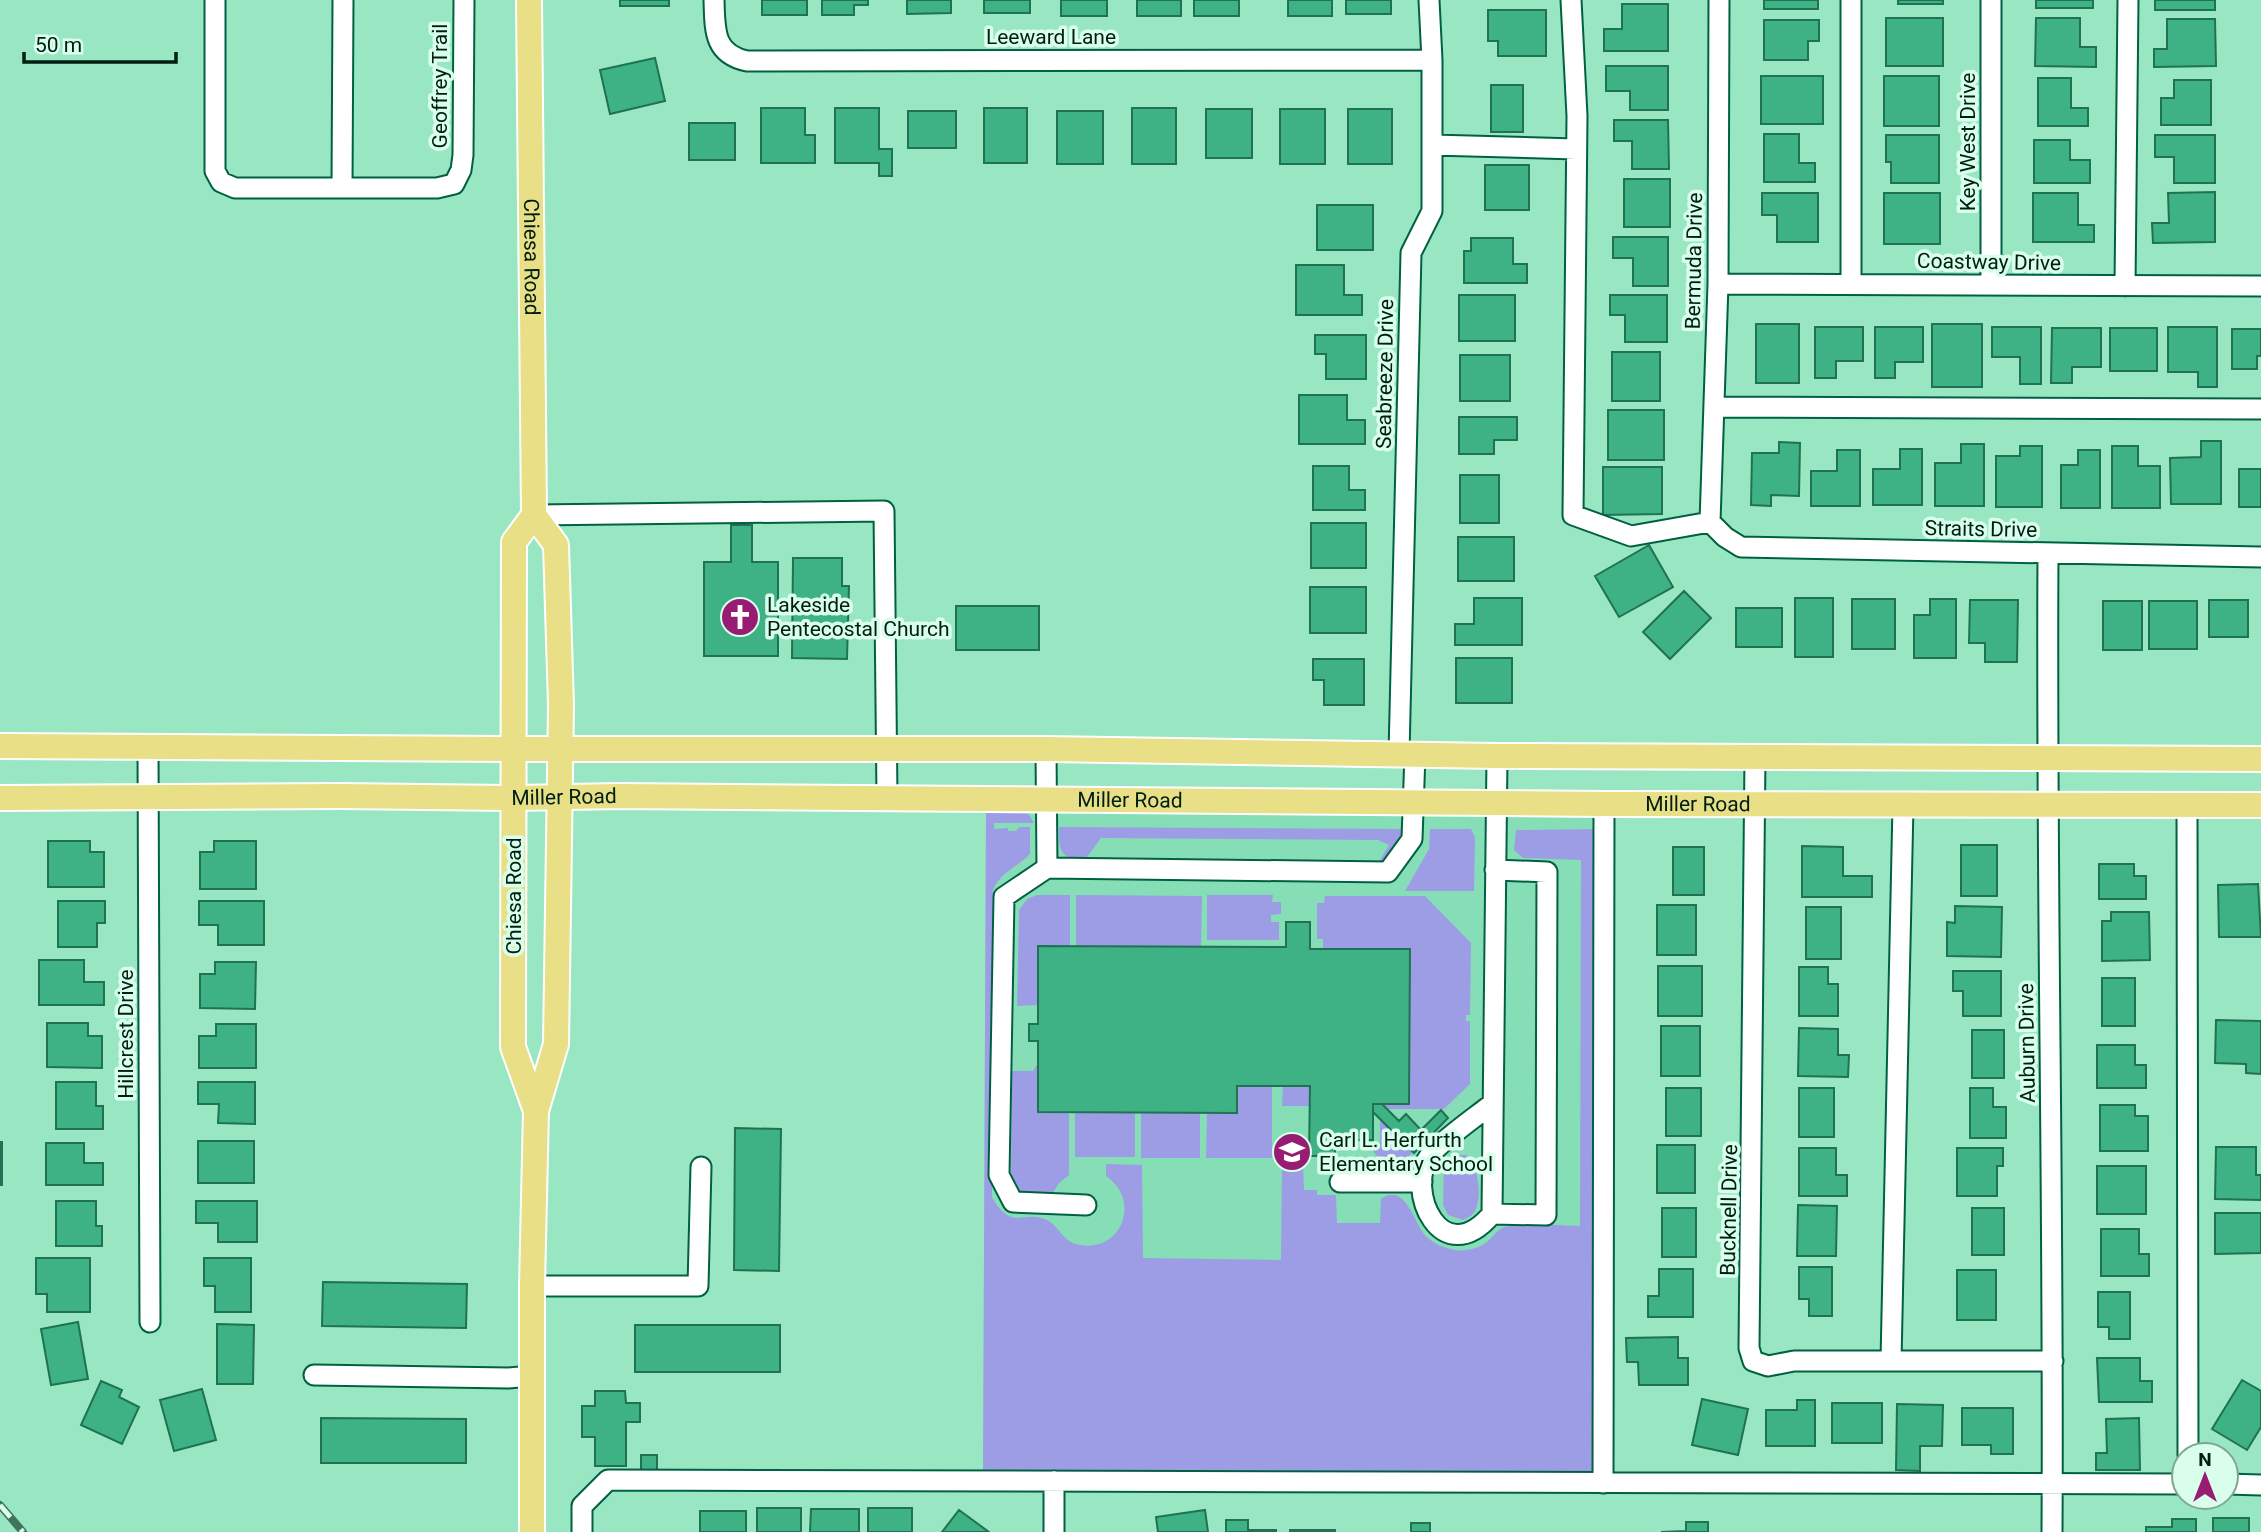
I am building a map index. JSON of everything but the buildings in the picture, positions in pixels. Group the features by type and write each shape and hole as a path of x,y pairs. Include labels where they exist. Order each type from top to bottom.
{"main road":[{"name":"Chiesa Road","path":"529,0 534,515 556,545 561,705 556,1044 536,1111 532,1286 532,1532"},
{"name":"Chiesa Road","path":"534,515 514,542 513,1046 536,1111"},
{"path":"0,746 515,750 887,748 1497,756 2261,759"},
{"name":"Miller Road","path":"0,798 620,796 1413,803 2261,805"}],"street":[{"path":"215,0 215,171 221,182 235,188 342,188 343,0"},
{"name":"Geoffrey Trail","path":"342,188 437,188 454,184 461,170 463,155 464,0"},
{"name":"Leeward Lane","path":"715,0 715,25 721,46 737,59 747,61 1432,60"},
{"name":"Seabreeze Drive","path":"1047,868 1388,872 1412,839 1413,803 1407,754 1411,253 1432,211 1432,60 1429,0"},
{"path":"1571,0 1576,149 1573,515 1632,536 1710,522"},
{"name":"Bermuda Drive","path":"1710,522 1718,284 1719,0"},
{"path":"1851,0 1851,284"},
{"name":"Key West Drive","path":"1991,0 1991,284"},
{"path":"2125,286 2128,0"},
{"path":"1432,145 1576,149"},
{"name":"Coastway Drive","path":"1718,284 2261,286"},
{"path":"1714,407 2261,409"},
{"path":"534,515 884,511 887,798"},
{"name":"Straits Drive","path":"1710,522 1725,537 1741,547 2261,557"},
{"name":"Auburn Drive","path":"2048,553 2052,1532"},
{"name":"Hillcrest Drive","path":"148,746 150,1322"},
{"path":"1046,749 1047,868 1004,897 999,1175 1013,1202 1086,1205"},
{"path":"1493,1103 1431,1154 1423,1169 1426,1208 1437,1228 1450,1234 1463,1234 1483,1224 1492,1214 1497,756"},
{"name":"Bucknell Drive","path":"1755,756 1749,1348 1753,1362 1768,1366 1794,1362 2053,1362"},
{"path":"1603,1483 1604,804"},
{"path":"1891,1362 1903,805"},
{"path":"2187,805 2188,1441"},
{"path":"1492,1214 1546,1215 1547,872 1495,870"},
{"path":"532,1286 698,1286 701,1167"},
{"path":"1340,1182 1422,1182"},
{"path":"314,1375 508,1378 532,1376"},
{"path":"582,1532 582,1506 608,1480 2170,1484"},
{"path":"1054,1481 1054,1532"},
{"path":"2240,1485 2261,1485"}],"shaded area":[{"name":"Carl L. Herfurth Elementary School","path":"986,813 1600,815 1597,1478 983,1476"},
{"path":"986,813 1028,813 1034,823 994,823 994,829 1008,828 1008,831 1030,827 1030,854 1005,874 993,890 992,1197 999,1208 1012,1217 1039,1217 1055,1226 1071,1242 1091,1246 1104,1242 1115,1234 1124,1212 1123,1199 1117,1187 1106,1176 1106,1164 1142,1165 1143,1258 1281,1260 1282,1164 1303,1164 1304,1190 1317,1190 1317,1195 1336,1195 1337,1223 1380,1223 1381,1199 1389,1195 1396,1196 1403,1199 1426,1237 1452,1250 1479,1247 1500,1229 1514,1225 1580,1226 1581,860 1523,858 1514,850 1516,830 1600,829 1597,1478 983,1476"},
{"path":"1059,827 1401,829 1401,839 1384,862 1379,862 1389,845 1378,840 1101,838 1084,861 1070,858 1062,852"},
{"path":"1430,829 1471,829 1475,837 1474,891 1405,891 1429,849"},
{"path":"1037,895 1070,895 1070,947 1038,947 1038,1005 1017,1006 1019,910 1027,899"},
{"path":"1076,895 1202,896 1201,947 1076,947"},
{"path":"1207,895 1273,895 1272,902 1281,902 1281,914 1271,915 1271,922 1279,922 1279,940 1207,940"},
{"path":"1325,896 1425,896 1471,943 1470,1015 1466,1015 1466,1021 1470,1021 1470,1084 1444,1109 1387,1109 1382,1104 1409,1103 1410,949 1323,949 1323,939 1317,939 1317,903 1324,903"},
{"path":"1038,1063 1038,1112 1069,1112 1069,1175 1059,1183 1052,1194 1022,1194 1011,1174 1012,1071 1033,1071"},
{"path":"1237,1086 1272,1086 1272,1158 1206,1158 1207,1113 1237,1112"},
{"path":"1283,1086 1310,1086 1310,1106 1282,1106"},
{"path":"1075,1112 1135,1112 1135,1157 1075,1157"},
{"path":"1141,1113 1200,1113 1200,1158 1141,1158"},
{"path":"1380,1119 1413,1152 1403,1161 1387,1163 1373,1151 1374,1148 1380,1148"},
{"path":"1455,1155 1466,1155 1470,1159 1478,1180 1476,1209 1463,1220 1448,1215 1443,1205 1444,1166"}],"railway":[{"path":"0,1505 23,1532"}],"place":[{"name":"Lakeside Pentecostal Church","path":"740,617"},
{"name":"Carl L. Herfurth Elementary School","path":"1292,1152"}]}
